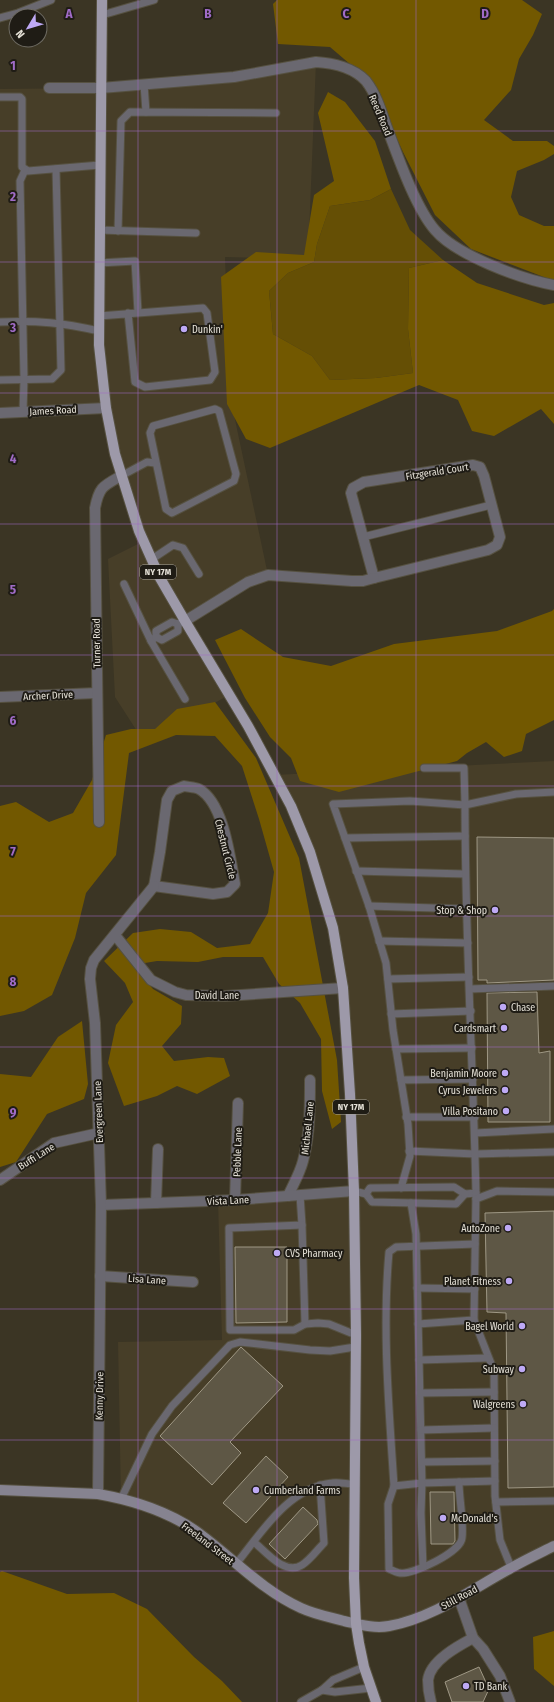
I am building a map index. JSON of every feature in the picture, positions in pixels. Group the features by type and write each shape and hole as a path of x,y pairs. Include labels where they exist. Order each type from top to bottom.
{"main road":[{"name":"NY 17M","path":"102,0 99,331 106,408 121,476 139,531 181,623 248,726 291,806 310,852 333,928 343,988 350,1094 354,1191 356,1335 354,1578 356,1624 364,1667 376,1702"},
{"name":"Freeland Street","path":"0,1490 98,1494 152,1507 196,1531 236,1564 277,1594 300,1608 322,1616 356,1624"},
{"name":"Still Road","path":"356,1624 374,1627 388,1626 414,1618 459,1598 511,1568 554,1546"}],"street":[{"name":"Reed Road","path":"48,88 101,88 234,77 316,62 330,63 344,68 357,74 366,81 377,100 419,205 434,229 459,250 516,275 554,285"},
{"name":"James Road","path":"0,413 106,408"},
{"name":"Fitzgerald Court","path":"181,623 248,582 268,575 363,581 488,550 497,545 500,537 480,467 473,465 364,482 353,488 351,493 374,578"},
{"name":"Turner Road","path":"99,822 95,508 98,494 104,486 121,476"},
{"name":"Archer Drive","path":"0,697 97,693"},
{"name":"Chestnut Circle","path":"115,935 154,886 167,800 172,791 184,786 198,789 210,799 219,815 229,850 235,884 227,892 213,894 154,886"},
{"name":"David Lane","path":"115,935 151,980 175,992 186,995 224,996 343,988"},
{"name":"Evergreen Lane","path":"100,1298 101,1205 99,1133 95,1023 90,978 94,960 115,935"},
{"name":"Michael Lane","path":"288,1196 303,1163 307,1144 310,1107 310,1080"},
{"name":"Pebble Lane","path":"235,1200 238,1103"},
{"name":"Buffi Lane","path":"0,1180 54,1144 99,1133"},
{"path":"156,1203 158,1149"},
{"name":"Vista Lane","path":"101,1205 235,1200 354,1191"},
{"name":"Lisa Lane","path":"100,1276 193,1282"},
{"name":"Kenny Drive","path":"98,1494 100,1298"},
{"path":"459,1598 473,1638 483,1649 500,1676 510,1702"},
{"path":"431,1702 428,1679 434,1667 454,1648 473,1638"}],"lane":[{"path":"0,18 18,13 51,0"},
{"path":"102,15 154,0"},
{"path":"144,84 146,112"},
{"path":"0,97 20,97 22,99 22,167 25,170 100,165"},
{"path":"118,231 121,121 130,112 276,113"},
{"path":"0,380 52,379 61,370 56,169"},
{"path":"23,412 24,379 20,181 25,170"},
{"path":"99,230 196,233"},
{"path":"99,263 135,261 138,312"},
{"path":"99,316 128,313 138,312 203,308 207,313 215,372 210,380 145,387 135,382 128,313"},
{"path":"0,322 23,320 60,323 99,331"},
{"path":"215,409 219,412 236,474 234,481 172,513 166,509 156,463 150,433 153,426 215,409"},
{"path":"121,476 147,462 156,463"},
{"path":"364,538 491,505"},
{"path":"152,559 173,545 183,548 199,574"},
{"path":"124,584 185,699"},
{"path":"172,622 181,623 178,631 162,640 154,639 156,631 172,622"},
{"path":"424,768 464,768 465,874 475,1117 476,1196 474,1320 494,1371 496,1502 500,1540 511,1568"},
{"path":"401,1188 410,1154 391,1014 386,963 369,906 333,804 410,802 465,805 516,794 554,792"},
{"path":"345,838 465,836"},
{"path":"356,871 465,874"},
{"path":"369,906 467,909"},
{"path":"380,941 468,943"},
{"path":"388,979 469,978"},
{"path":"470,989 554,986"},
{"path":"391,1014 471,1010"},
{"path":"396,1049 472,1048"},
{"path":"401,1080 474,1079"},
{"path":"406,1117 475,1117"},
{"path":"475,1133 554,1129"},
{"path":"410,1154 554,1152"},
{"path":"366,1194 370,1188 454,1187 465,1194 476,1196 497,1191 554,1192"},
{"path":"354,1191 366,1194 372,1202 456,1204 465,1194"},
{"path":"300,1195 305,1324"},
{"path":"411,1203 416,1245 422,1462 421,1513 423,1567"},
{"path":"302,1224 229,1228 230,1330 294,1330 305,1324 330,1324 356,1335"},
{"path":"459,1482 462,1540 456,1549 446,1556 413,1572 400,1574 389,1569 388,1504 394,1486 387,1369 386,1281 388,1252 396,1247 416,1245 475,1244"},
{"path":"417,1288 475,1289"},
{"path":"418,1324 474,1320"},
{"path":"121,1499 152,1434 172,1406 230,1345 240,1342 330,1351 356,1347"},
{"path":"419,1360 488,1358"},
{"path":"420,1393 494,1392"},
{"path":"421,1430 494,1428"},
{"path":"422,1462 495,1461"},
{"path":"394,1486 422,1483 495,1481"},
{"path":"236,1564 278,1513 298,1494 320,1485 334,1483 354,1484"},
{"path":"254,1542 280,1565 296,1568 303,1565 324,1543 320,1485"},
{"path":"496,1502 554,1501"},
{"path":"301,1702 322,1690 333,1680 364,1667"},
{"path":"322,1690 335,1692 371,1688"}],"shaded area":[{"path":"277,0 522,0 542,14 533,35 519,59 511,90 484,120 513,141 547,141 554,146 554,154 544,160 517,171 511,197 519,215 544,226 554,226 554,279 549,279 471,249 435,215 403,152 371,82 330,47 278,44 273,4"},
{"path":"316,62 308,259 225,257 230,396 268,575 187,620 229,695 144,742 115,697 108,559 144,541 106,408 0,413 0,89 101,88"},
{"path":"328,92 345,102 375,141 391,189 370,200 330,206 317,244 314,262 288,273 269,291 273,334 312,356 330,380 376,378 413,373 408,329 409,268 443,260 477,283 544,305 554,303 554,424 541,409 494,436 472,431 458,400 419,385 270,448 246,439 227,404 221,277 256,252 304,255 314,195 334,181 318,113"},
{"path":"391,189 410,230 443,260 409,268 408,329 413,373 376,378 330,380 312,356 273,334 269,291 288,273 314,262 317,244 330,206 370,200"},
{"path":"554,609 554,720 526,734 522,751 504,757 486,742 467,753 457,761 339,792 300,781 291,758 270,737 245,698 215,640 241,629 283,657 331,666 394,644 497,631"},
{"path":"215,702 256,758 299,858 337,1060 341,1122 332,1129 322,1091 321,1039 300,1003 279,984 263,957 223,957 198,962 157,961 133,965 153,989 182,1006 181,1024 162,1046 174,1061 208,1057 224,1058 230,1076 197,1094 177,1086 157,1096 124,1106 108,1063 116,1025 133,1002 125,983 104,961 133,933 160,929 191,932 217,948 250,944 268,913 274,872 259,819 242,766 215,736 176,735 129,753 116,855 86,893 75,938 52,995 24,1011 0,1016 0,806 16,802 49,822 73,813 92,780 106,735 131,729 155,729 177,709"},
{"path":"554,761 554,1546 459,1598 388,1626 301,1608 196,1531 121,1499 118,1342 222,1340 218,1201 354,1191 343,988 310,852 274,775"},
{"path":"82,1021 88,1084 84,1099 47,1114 16,1162 0,1167 0,1074 31,1077 58,1037"},
{"path":"2,1571 67,1594 114,1593 147,1609 194,1657 222,1681 242,1702 0,1702 0,1572"},
{"path":"554,1631 554,1686 534,1669 533,1637"}],"building":[{"path":"477,837 554,838 554,980 487,983 487,980 478,980"},
{"path":"537,992 539,1053 550,1051 550,1122 488,1122 487,993"},
{"path":"554,1211 554,1487 508,1488 506,1313 487,1312 485,1213"},
{"path":"235,1247 287,1247 287,1322 236,1323"},
{"path":"241,1347 283,1386 230,1442 241,1453 212,1485 160,1436"},
{"name":"Cumberland Farms","path":"266,1456 288,1477 246,1523 223,1503"},
{"name":"McDonald's","path":"430,1492 454,1492 455,1541 453,1544 431,1544"},
{"name":"Cumberland Farms","path":"303,1507 317,1520 318,1524 285,1559 269,1544"},
{"name":"TD Bank","path":"479,1667 489,1689 483,1702 452,1702 445,1682"}],"place":[{"name":"Dunkin'","path":"184,329"},
{"name":"Stop & Shop","path":"495,910"},
{"name":"Chase","path":"503,1007"},
{"name":"Cardsmart","path":"504,1028"},
{"name":"Benjamin Moore","path":"505,1073"},
{"name":"Cyrus Jewelers","path":"505,1090"},
{"name":"Villa Positano","path":"506,1111"},
{"name":"AutoZone","path":"508,1228"},
{"name":"CVS Pharmacy","path":"277,1253"},
{"name":"Planet Fitness","path":"509,1281"},
{"name":"Bagel World","path":"522,1326"},
{"name":"Subway","path":"522,1369"},
{"name":"Walgreens","path":"523,1404"},
{"name":"Cumberland Farms","path":"256,1490"},
{"name":"McDonald's","path":"443,1518"},
{"name":"TD Bank","path":"466,1686"}]}
